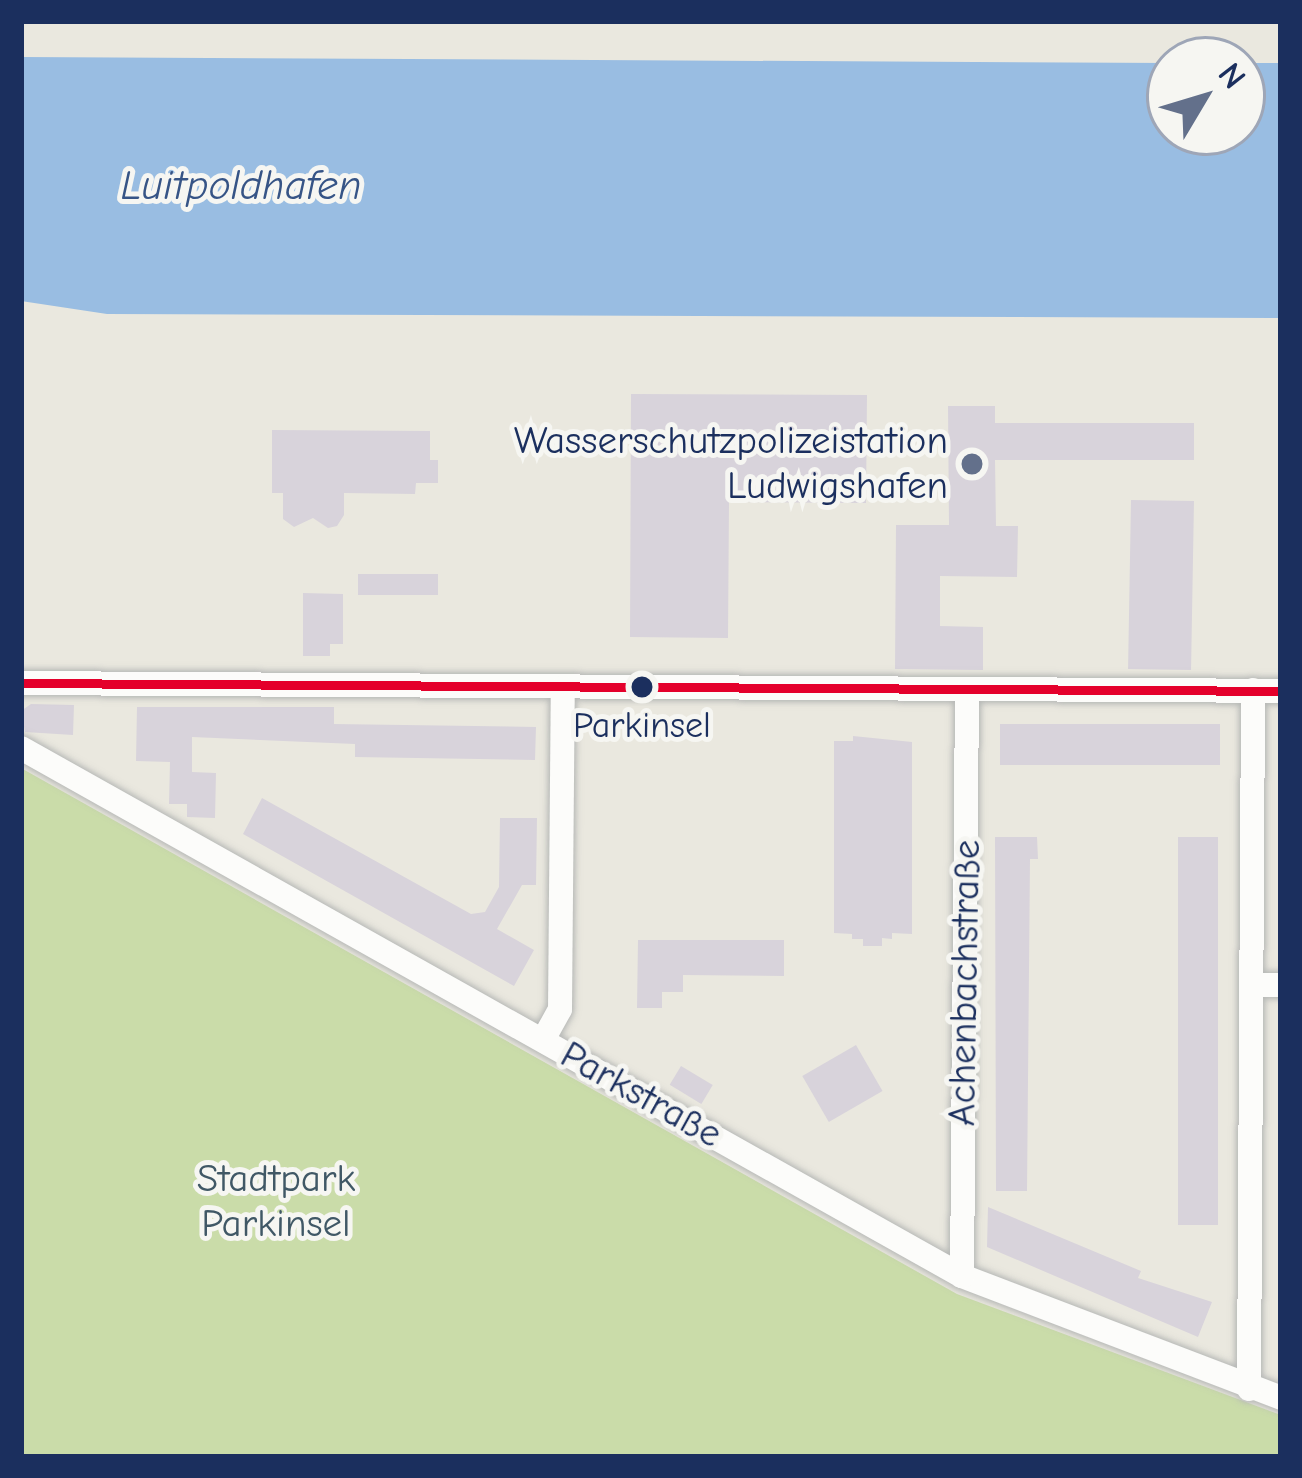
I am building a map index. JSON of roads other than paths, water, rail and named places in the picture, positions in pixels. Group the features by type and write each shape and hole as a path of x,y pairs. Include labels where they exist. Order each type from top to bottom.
{"street":[{"path":"21,683 1281,691"},
{"path":"543,1040 560,1010 562,688"},
{"name":"Achenbachstraße","path":"962,1276 967,690"},
{"path":"1249,1389 1253,690"},
{"name":"Parkstraße","path":"21,748 962,1276 1281,1398"},
{"path":"1251,985 1281,985"}],"water":[{"name":"Luitpoldhafen","path":"21,57 1146,63 1146,156 1266,156 1266,63 1281,63 1281,318 107,314 21,301"}],"place":[{"name":"Wasserschutzpolizeistation Ludwigshafen","path":"972,464"},
{"name":"Parkinsel","path":"642,687"}],"park label":[{"name":"Stadtpark Parkinsel","path":"276,1202"}]}
